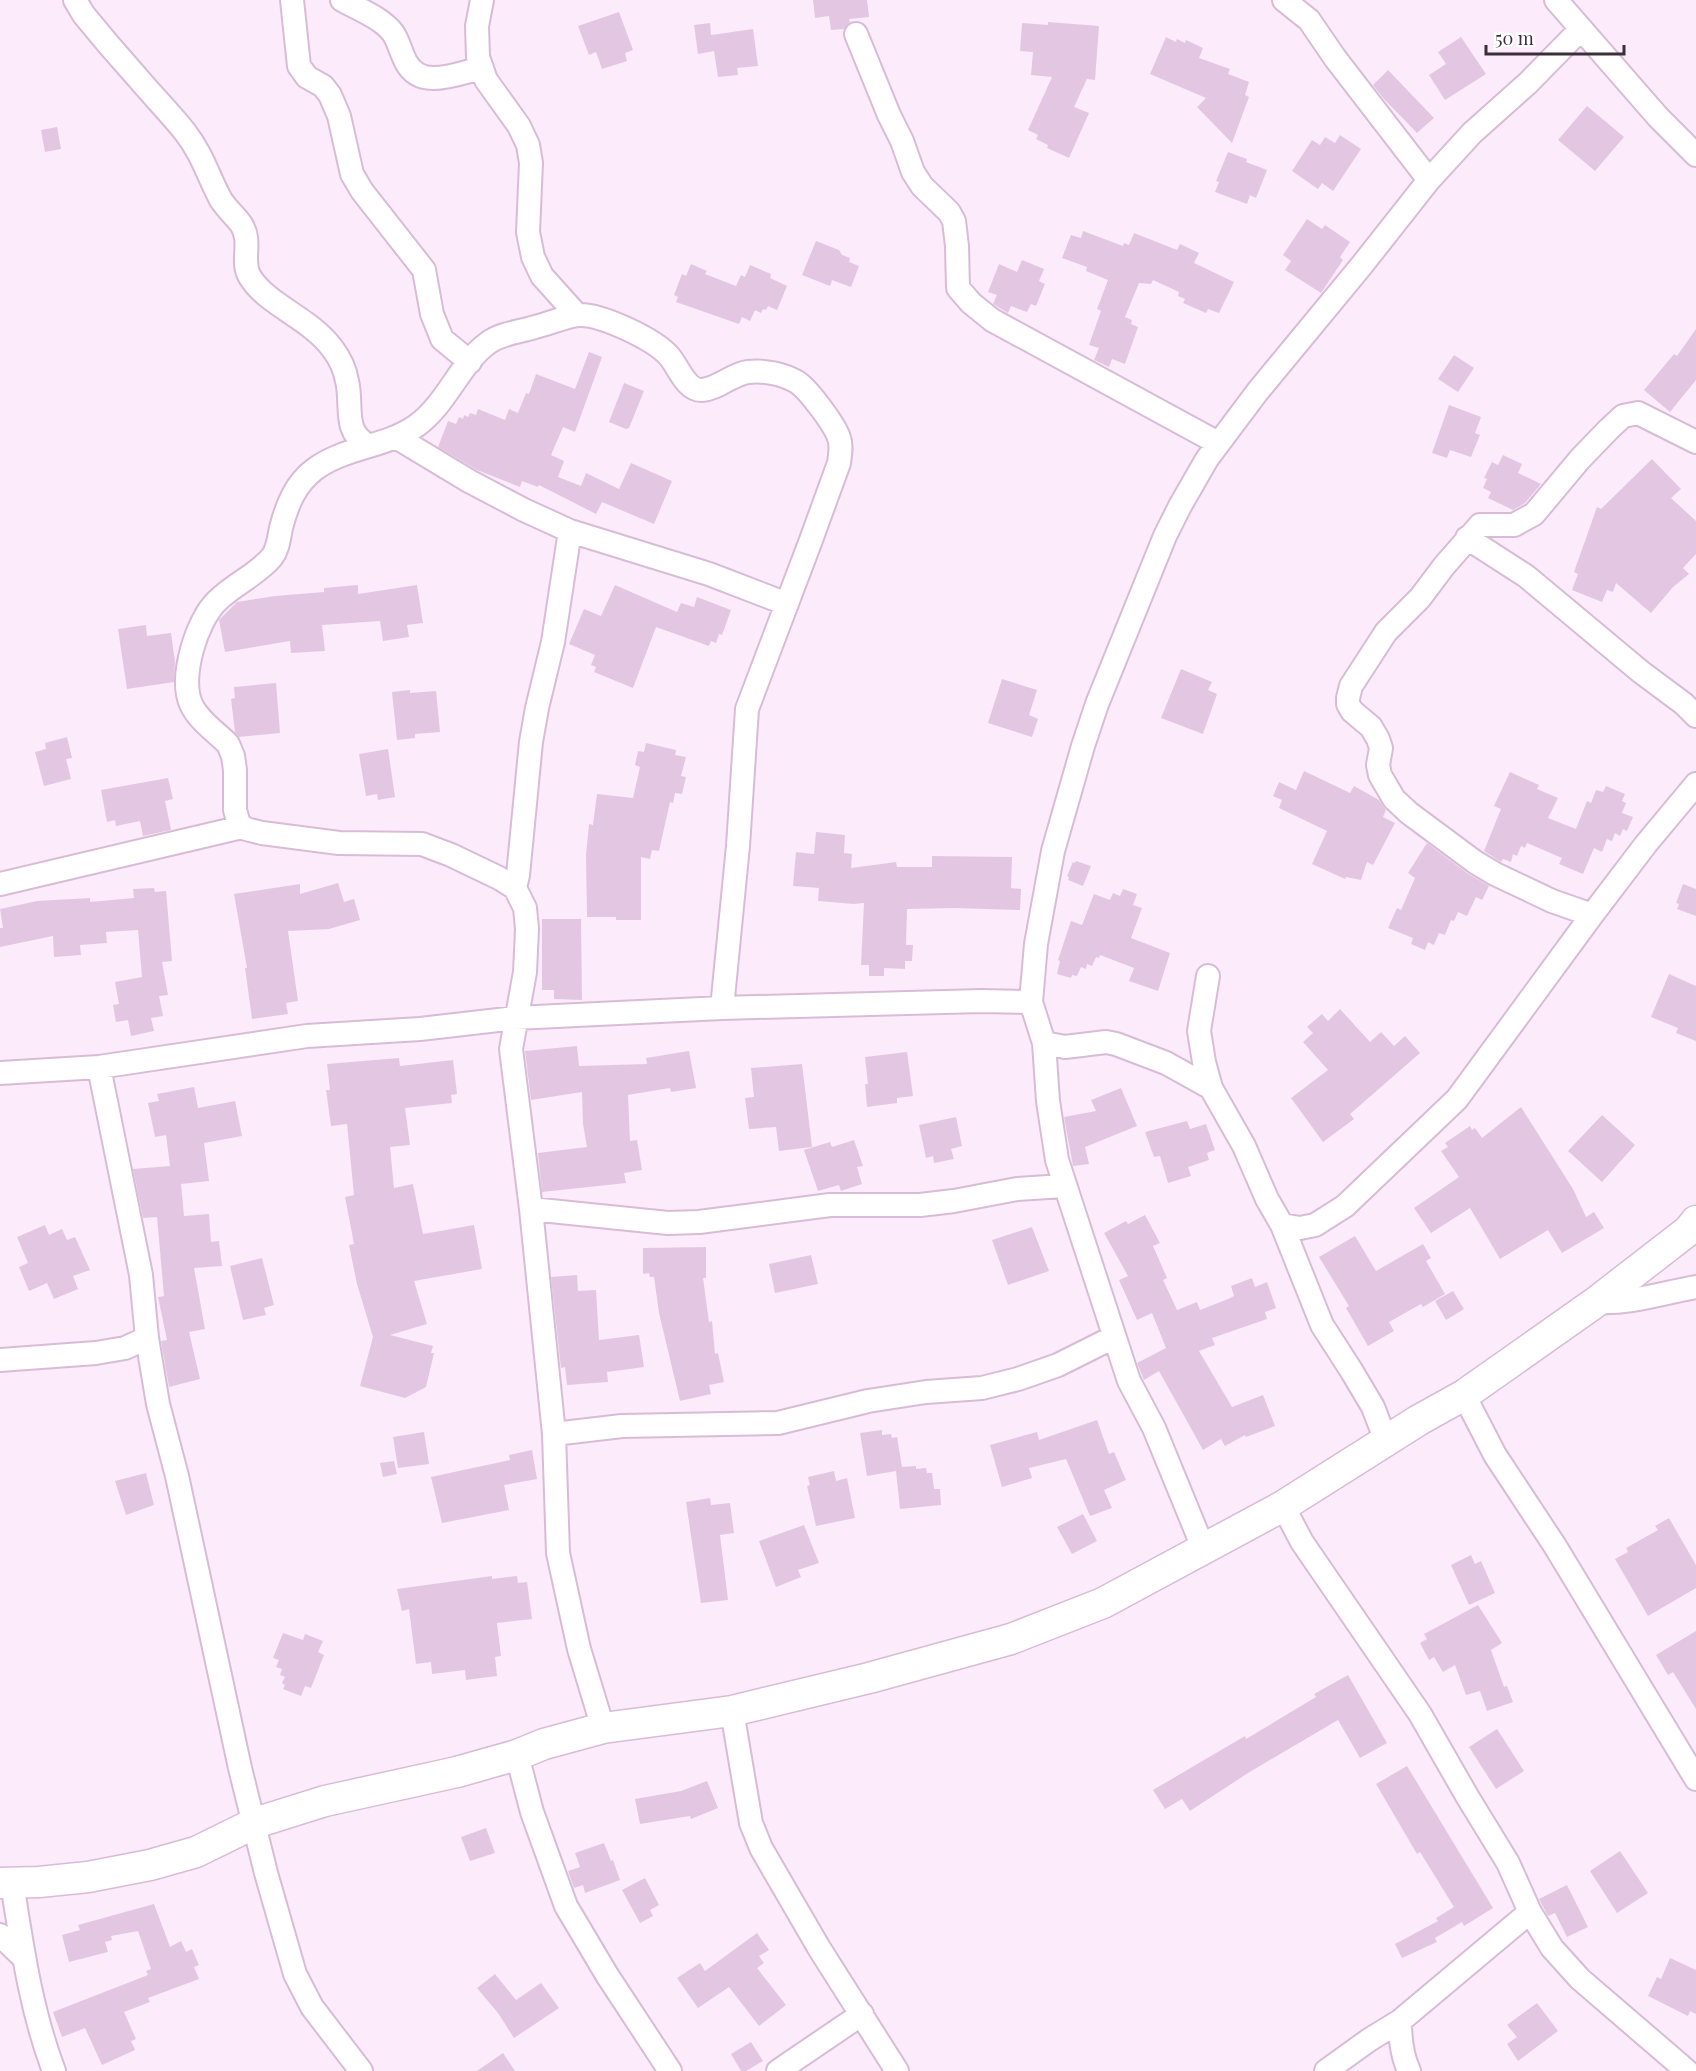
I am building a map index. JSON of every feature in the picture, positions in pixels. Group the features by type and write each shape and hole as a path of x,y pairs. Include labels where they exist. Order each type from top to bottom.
{"main road":[{"path":"6,1883 88,1877 150,1865 196,1852 255,1823 325,1801 457,1772 603,1728 732,1711 869,1678 1011,1639 1103,1603 1283,1506 1464,1395 1596,1302 1689,1230 1696,1221"}],"street":[{"path":"75,0 84,15 172,117 199,152 222,201 245,230 248,247 246,267 250,276 272,299 306,322 332,347 347,380 352,428 355,436 368,445"},
{"path":"292,0 299,66 307,77 323,86 330,94 339,116 352,174 362,191 424,270 432,314 442,339 470,362"},
{"path":"342,0 391,30 406,63 420,76 440,78 482,68"},
{"path":"482,0 477,26 478,57 486,80 519,126 528,145 531,163 528,232 533,257 542,276 577,315"},
{"path":"1284,0 1309,20 1342,68 1429,180"},
{"path":"1556,0 1658,117 1696,155"},
{"path":"1204,1550 1154,1428 1129,1381 1064,1186 1055,1148 1048,1101 1044,1043 1031,1002 1041,905 1053,851 1083,746 1165,536 1180,506 1218,443 1429,180 1472,133 1528,83 1581,29"},
{"path":"856,34 913,172 922,186 949,212 954,221 958,288 971,303 1000,324 1218,443"},
{"path":"242,827 235,810 235,770 231,750 228,744 197,713 190,700 189,675 192,649 207,611 271,557 278,543 287,509 302,480 333,458 368,445 396,438 428,416 449,393 470,362 495,338 577,315 591,316 652,341 669,356 689,385 696,390 706,389 734,375 746,372 771,373 785,377 801,386 829,422 840,439 841,450 747,709 738,846 722,1008"},
{"path":"1592,915 1552,901 1495,874 1409,813 1394,799 1380,775 1378,765 1381,748 1378,739 1371,728 1352,711 1348,698 1351,686 1386,632 1420,598 1467,538 1480,525 1514,525 1534,514 1580,459 1623,416 1638,412 1696,442"},
{"path":"396,438 469,481 570,531 709,574 787,604"},
{"path":"515,888 531,742 553,642 570,531"},
{"path":"1467,538 1526,576 1696,716"},
{"path":"1282,1225 1300,1228 1315,1225 1345,1206 1457,1099 1592,915 1646,844 1696,784"},
{"path":"0,884 242,827 262,833 339,843 422,844 478,867 515,888 525,908 527,929 525,972 511,1049 512,1070 523,1133 554,1434 558,1553 579,1649 603,1728"},
{"path":"1208,976 1199,1031 1211,1088 1244,1146 1267,1199 1282,1225 1322,1325 1373,1407 1386,1441"},
{"path":"0,1073 99,1066 307,1036 420,1029 515,1018 722,1008 981,1001 1031,1002"},
{"path":"1044,1043 1065,1047 1106,1042 1116,1044 1166,1063 1211,1088"},
{"path":"99,1066 141,1275 147,1338 158,1404 177,1476 240,1768 266,1873 295,1974 312,2007 361,2071"},
{"path":"531,1209 668,1223 699,1222 830,1205 920,1205 1017,1189 1064,1186"},
{"path":"1596,1302 1616,1303 1639,1300 1696,1287"},
{"path":"554,1434 622,1426 778,1423 868,1401 926,1392 982,1388 1018,1379 1058,1365 1114,1337"},
{"path":"0,1360 96,1353 125,1348 147,1338"},
{"path":"1464,1395 1495,1455 1555,1546 1696,1779"},
{"path":"1283,1506 1302,1542 1420,1714 1509,1863 1530,1912 1552,1947 1580,1979 1687,2071"},
{"path":"732,1711 751,1823 761,1848 819,1948 897,2071"},
{"path":"517,1755 532,1812 566,1906 607,1975 670,2071"},
{"path":"6,1883 43,2043 54,2071"},
{"path":"1326,2071 1400,2021 1530,1912"},
{"path":"0,1935 24,1958"},
{"path":"778,2071 862,2014"},
{"path":"1400,2021 1403,2053 1409,2071"}],"building":[{"path":"813,0 867,0 869,17 849,19 850,22 844,29 831,30 829,16 815,18"},
{"path":"619,12 633,50 625,53 627,61 602,69 596,52 589,55 578,26"},
{"path":"1048,22 1099,26 1095,80 1087,79 1074,107 1089,113 1069,158 1047,148 1048,145 1036,139 1038,135 1028,130 1052,77 1031,75 1033,52 1020,51 1022,23 1048,25"},
{"path":"710,23 711,35 753,29 758,66 737,68 738,75 718,77 714,51 698,54 694,25"},
{"path":"1166,37 1176,42 1177,39 1185,43 1186,40 1203,48 1199,58 1230,69 1228,74 1249,82 1245,95 1249,97 1232,143 1197,107 1206,98 1150,74"},
{"path":"1461,37 1486,74 1445,100 1429,75 1446,64 1438,52"},
{"path":"1388,70 1434,118 1417,133 1373,85"},
{"path":"1587,106 1624,137 1595,171 1558,140"},
{"path":"57,127 61,149 45,152 41,130"},
{"path":"1340,135 1361,149 1333,191 1322,183 1318,189 1292,171 1312,140 1320,145 1325,137 1335,143"},
{"path":"1228,152 1267,170 1256,198 1250,195 1247,204 1215,192 1219,182 1216,181"},
{"path":"1307,219 1322,229 1325,225 1350,242 1340,257 1343,260 1321,293 1285,270 1291,261 1283,255"},
{"path":"1083,231 1123,246 1124,243 1129,245 1134,233 1177,250 1180,244 1199,253 1194,263 1234,282 1219,313 1208,309 1206,313 1183,303 1185,299 1178,296 1179,292 1153,280 1151,284 1139,283 1125,317 1132,320 1131,324 1138,327 1125,364 1112,359 1109,367 1094,360 1099,348 1089,345 1101,311 1097,309 1108,280 1086,271 1087,267 1062,258 1071,235 1081,238"},
{"path":"816,241 839,250 842,255 850,258 849,262 859,266 851,287 832,280 830,286 802,275"},
{"path":"1022,260 1044,269 1039,281 1045,284 1036,306 1031,304 1027,312 1011,306 1008,313 993,304 997,295 988,292 999,264 1017,272"},
{"path":"691,264 707,271 705,274 736,286 741,275 745,277 750,265 771,274 770,278 787,286 777,310 768,306 761,313 755,310 750,321 742,317 739,324 676,302 678,297 674,295 682,274 686,276"},
{"path":"1696,329 1696,380 1670,412 1644,390 1674,354 1677,356"},
{"path":"589,352 602,357 575,432 563,427 551,455 564,461 558,477 581,486 586,473 619,489 631,463 672,481 654,524 602,502 596,514 539,485 538,487 522,481 520,487 477,470 438,447 448,421 456,424 459,417 463,419 464,415 468,417 470,413 476,415 478,409 505,420 509,409 518,413 526,393 529,394 536,374 575,389"},
{"path":"1454,355 1474,368 1458,392 1438,379"},
{"path":"624,383 644,391 629,428 626,429 609,422"},
{"path":"1449,405 1481,417 1475,433 1480,435 1471,457 1450,450 1447,458 1432,453"},
{"path":"1503,455 1522,464 1518,473 1541,484 1525,503 1513,510 1488,498 1491,492 1483,488 1487,479 1484,478 1492,462 1498,465"},
{"path":"1652,459 1681,489 1671,498 1696,521 1696,554 1683,568 1689,574 1673,587 1651,613 1616,583 1613,592 1607,590 1602,602 1572,590 1578,574 1574,572 1597,507 1601,509"},
{"path":"358,585 358,594 417,585 423,623 407,625 409,637 383,641 380,621 322,625 325,651 291,653 290,641 225,652 219,620 237,602 324,592 324,588"},
{"path":"615,585 677,612 681,603 694,607 697,597 731,610 722,635 719,634 716,643 711,641 709,646 656,627 633,688 594,672 596,667 591,665 595,655 569,644 584,609 601,616"},
{"path":"146,625 147,636 171,633 175,662 174,682 127,689 118,629"},
{"path":"1181,669 1212,682 1208,690 1217,694 1203,734 1161,718"},
{"path":"1002,679 1037,690 1029,715 1038,719 1032,737 988,723"},
{"path":"276,683 280,733 239,737 235,732 231,699 235,698 234,687"},
{"path":"410,690 410,693 436,691 440,732 415,734 415,738 397,740 392,692"},
{"path":"67,737 72,758 66,759 71,779 44,786 35,752 46,749 45,743"},
{"path":"646,743 676,750 675,755 686,757 681,776 686,777 682,794 675,793 673,803 670,802 659,851 652,850 650,859 641,857 641,920 587,917 586,855 589,824 593,825 597,794 633,798 640,767 635,765 638,751 644,752"},
{"path":"388,749 395,797 378,800 377,794 366,796 359,754"},
{"path":"1304,771 1350,793 1354,786 1379,800 1386,810 1383,817 1395,823 1373,865 1367,862 1361,880 1346,877 1345,879 1312,864 1327,831 1279,808 1282,800 1273,796 1279,782 1296,790"},
{"path":"1510,772 1539,785 1537,789 1558,798 1548,818 1576,829 1587,801 1591,803 1596,790 1603,792 1606,786 1625,794 1622,801 1626,803 1622,813 1633,817 1627,831 1623,829 1620,836 1615,833 1612,841 1607,839 1602,852 1594,848 1583,874 1559,864 1562,858 1527,843 1525,848 1521,846 1517,856 1513,854 1511,862 1503,859 1501,862 1484,851 1501,809 1494,806"},
{"path":"168,778 173,799 165,801 171,830 143,836 140,821 116,826 115,820 107,822 101,790"},
{"path":"816,832 845,835 844,853 852,854 851,868 896,862 897,867 932,867 932,856 1012,857 1011,888 1021,889 1020,910 907,909 906,945 913,945 912,961 905,961 905,969 884,968 884,976 869,976 869,965 861,965 864,903 818,901 819,888 793,886 796,852 814,854"},
{"path":"1427,843 1467,873 1489,886 1482,900 1476,897 1467,916 1458,912 1454,921 1451,920 1445,935 1439,933 1434,945 1428,942 1425,950 1411,944 1413,938 1388,928 1397,908 1401,910 1415,878 1408,873"},
{"path":"1073,862 1091,866 1083,886 1068,880 1067,876"},
{"path":"338,883 344,902 354,899 360,920 329,929 288,931 298,1001 286,1003 288,1014 252,1019 245,968 247,968 234,894 300,884 300,894"},
{"path":"1683,884 1696,889 1696,916 1677,909 1679,904 1676,903"},
{"path":"154,888 155,892 166,891 172,961 162,962 168,995 159,996 163,1016 151,1018 154,1031 131,1036 128,1020 116,1022 113,1005 119,1004 115,982 142,977 138,930 106,932 107,943 80,945 81,955 54,957 53,936 0,947 0,928 3,928 0,909 37,901 90,898 90,902 134,898 133,889"},
{"path":"1123,889 1137,894 1133,905 1142,908 1131,938 1170,953 1158,991 1129,981 1134,968 1100,955 1099,958 1096,957 1092,966 1087,964 1086,969 1081,967 1077,976 1072,975 1071,978 1057,974 1060,961 1058,960 1071,921 1082,925 1094,894 1110,900 1113,893 1120,896"},
{"path":"542,919 581,919 582,1000 554,999 554,990 542,990"},
{"path":"1669,974 1696,986 1696,1041 1676,1033 1678,1028 1651,1017"},
{"path":"1340,1009 1370,1042 1381,1032 1394,1046 1405,1036 1420,1053 1350,1114 1354,1119 1323,1142 1291,1098 1328,1070 1303,1042 1313,1033 1307,1027 1322,1014 1328,1021"},
{"path":"577,1046 579,1066 647,1064 646,1058 689,1051 696,1088 671,1092 670,1088 628,1095 630,1141 637,1140 642,1170 624,1173 626,1183 542,1192 538,1153 587,1147 583,1124 582,1092 531,1100 525,1051"},
{"path":"907,1052 913,1096 897,1098 897,1103 867,1107 865,1084 868,1084 865,1057"},
{"path":"399,1058 400,1066 453,1060 457,1094 451,1095 452,1103 405,1108 410,1145 390,1147 394,1188 413,1184 423,1234 474,1225 482,1269 414,1281 427,1324 390,1335 433,1346 431,1353 434,1353 426,1387 405,1398 360,1386 373,1337 357,1284 349,1245 354,1244 345,1197 354,1195 347,1124 331,1126 326,1090 330,1090 327,1064"},
{"path":"802,1064 812,1147 779,1151 776,1127 749,1129 745,1098 754,1097 751,1068"},
{"path":"194,1087 198,1108 235,1101 242,1136 204,1143 209,1181 181,1184 184,1216 209,1214 211,1242 219,1241 222,1266 194,1268 205,1329 189,1332 200,1379 169,1387 161,1341 167,1340 158,1297 164,1296 157,1217 143,1218 133,1169 170,1166 166,1135 155,1137 148,1103 159,1101 157,1094"},
{"path":"1121,1088 1137,1126 1085,1147 1089,1164 1073,1166 1064,1117 1096,1111 1091,1100"},
{"path":"1521,1107 1573,1189 1586,1217 1594,1212 1604,1228 1562,1253 1548,1230 1500,1259 1470,1208 1431,1233 1414,1208 1459,1177 1441,1151 1448,1147 1445,1143 1470,1126 1472,1130 1475,1128 1482,1138"},
{"path":"1602,1115 1635,1145 1602,1182 1568,1151"},
{"path":"956,1117 962,1146 951,1149 954,1159 934,1163 933,1156 926,1158 919,1125"},
{"path":"1187,1121 1190,1129 1206,1124 1215,1150 1207,1153 1209,1160 1188,1167 1191,1176 1168,1183 1160,1156 1154,1157 1145,1132"},
{"path":"854,1140 863,1166 857,1167 862,1184 841,1191 839,1185 818,1191 804,1150 830,1142 832,1147"},
{"path":"1145,1215 1160,1243 1153,1246 1167,1278 1163,1280 1177,1310 1197,1302 1200,1310 1228,1299 1234,1296 1231,1286 1252,1278 1255,1287 1267,1282 1276,1308 1265,1312 1267,1319 1212,1338 1215,1345 1199,1351 1232,1407 1263,1395 1275,1426 1246,1437 1245,1435 1225,1446 1221,1439 1203,1450 1159,1371 1144,1380 1137,1363 1166,1348 1152,1313 1137,1320 1119,1280 1128,1276 1104,1233 1126,1221 1128,1224"},
{"path":"45,1225 49,1235 62,1229 67,1240 75,1237 90,1270 73,1276 78,1289 54,1299 47,1283 29,1291 19,1267 28,1263 17,1237"},
{"path":"1032,1227 1049,1271 1008,1285 992,1240"},
{"path":"1355,1236 1376,1271 1423,1244 1431,1258 1426,1261 1445,1294 1389,1322 1394,1331 1368,1346 1346,1308 1349,1306 1319,1257"},
{"path":"706,1247 706,1278 703,1278 709,1322 712,1321 715,1354 718,1353 724,1382 709,1385 711,1394 680,1401 659,1313 654,1277 650,1277 649,1273 643,1274 643,1248"},
{"path":"811,1255 818,1284 775,1293 769,1264"},
{"path":"262,1258 274,1305 264,1308 266,1315 243,1320 230,1266"},
{"path":"577,1275 578,1291 596,1290 599,1340 639,1335 644,1367 607,1372 608,1382 567,1385 565,1367 561,1368 551,1277"},
{"path":"1453,1291 1464,1309 1446,1320 1435,1301"},
{"path":"1097,1420 1109,1454 1114,1452 1126,1480 1104,1490 1112,1508 1090,1516 1066,1459 1029,1468 1032,1478 1002,1487 990,1445 1037,1432 1039,1440"},
{"path":"882,1430 882,1435 891,1434 892,1438 897,1437 902,1467 926,1468 927,1473 932,1473 934,1489 940,1489 941,1505 900,1509 896,1471 867,1476 860,1433"},
{"path":"424,1432 429,1464 398,1468 393,1437"},
{"path":"532,1450 537,1479 504,1485 509,1510 442,1523 431,1477 510,1460 509,1455"},
{"path":"394,1461 397,1474 383,1477 380,1463"},
{"path":"834,1471 836,1481 847,1478 855,1518 816,1526 807,1486 810,1485 808,1477"},
{"path":"146,1473 154,1505 126,1515 115,1481"},
{"path":"710,1498 711,1505 730,1503 734,1533 720,1535 728,1600 701,1603 686,1502"},
{"path":"1083,1514 1097,1541 1072,1554 1057,1527"},
{"path":"1669,1518 1696,1565 1696,1588 1648,1616 1615,1559 1628,1552 1626,1548 1658,1530 1655,1526"},
{"path":"804,1525 819,1563 798,1570 801,1577 776,1587 759,1541"},
{"path":"1471,1555 1475,1564 1481,1561 1495,1593 1469,1605 1451,1565"},
{"path":"492,1576 492,1579 517,1576 518,1583 527,1582 532,1619 497,1623 501,1656 495,1657 497,1676 466,1680 465,1670 432,1674 431,1662 416,1664 409,1609 402,1611 397,1589"},
{"path":"1478,1605 1502,1643 1491,1650 1504,1687 1507,1686 1513,1702 1487,1711 1480,1691 1466,1695 1455,1665 1443,1672 1434,1657 1429,1660 1420,1643 1427,1639 1424,1634"},
{"path":"1696,1631 1696,1709 1673,1672 1668,1675 1656,1655"},
{"path":"283,1633 303,1640 305,1634 323,1641 318,1652 324,1655 311,1688 305,1686 301,1696 283,1689 285,1685 282,1683 285,1677 280,1675 282,1669 276,1667 279,1660 273,1658"},
{"path":"1348,1675 1387,1743 1360,1758 1338,1720 1248,1773 1190,1811 1182,1799 1165,1809 1153,1790 1245,1736 1246,1739 1316,1697 1314,1694"},
{"path":"1497,1729 1524,1771 1496,1789 1469,1747"},
{"path":"1407,1766 1493,1908 1464,1926 1462,1922 1435,1938 1437,1942 1402,1958 1395,1944 1438,1921 1436,1918 1454,1907 1420,1852 1417,1854 1376,1784"},
{"path":"707,1781 718,1808 691,1819 690,1816 640,1824 635,1799 681,1791"},
{"path":"486,1828 495,1853 470,1861 461,1837"},
{"path":"604,1843 620,1880 585,1893 583,1885 574,1888 568,1871 580,1867 575,1853"},
{"path":"1620,1851 1648,1893 1617,1913 1590,1871"},
{"path":"645,1878 659,1905 650,1910 653,1916 640,1923 622,1890"},
{"path":"1567,1885 1588,1927 1567,1937 1555,1913 1548,1916 1539,1899"},
{"path":"154,1904 170,1947 181,1941 186,1952 192,1949 199,1965 194,1967 199,1979 148,1998 150,2002 124,2012 136,2039 131,2041 135,2050 102,2065 85,2028 62,2037 53,2012 148,1975 146,1971 151,1969 138,1931 111,1936 112,1940 105,1942 108,1952 69,1962 62,1935 80,1930 78,1925"},
{"path":"757,1933 769,1950 759,1956 764,1963 757,1968 786,2005 759,2026 729,1987 698,2008 677,1978 700,1963 705,1971"},
{"path":"1670,1958 1696,1970 1696,2014 1690,2011 1688,2016 1648,1996 1657,1977 1661,1979"},
{"path":"495,1974 516,2000 541,1983 559,2008 514,2038 498,2013 477,1988"},
{"path":"1537,2003 1558,2031 1518,2061 1507,2044 1517,2037 1507,2025"},
{"path":"751,2042 763,2061 746,2071 741,2071 731,2054"},
{"path":"503,2053 515,2071 477,2071"}]}
